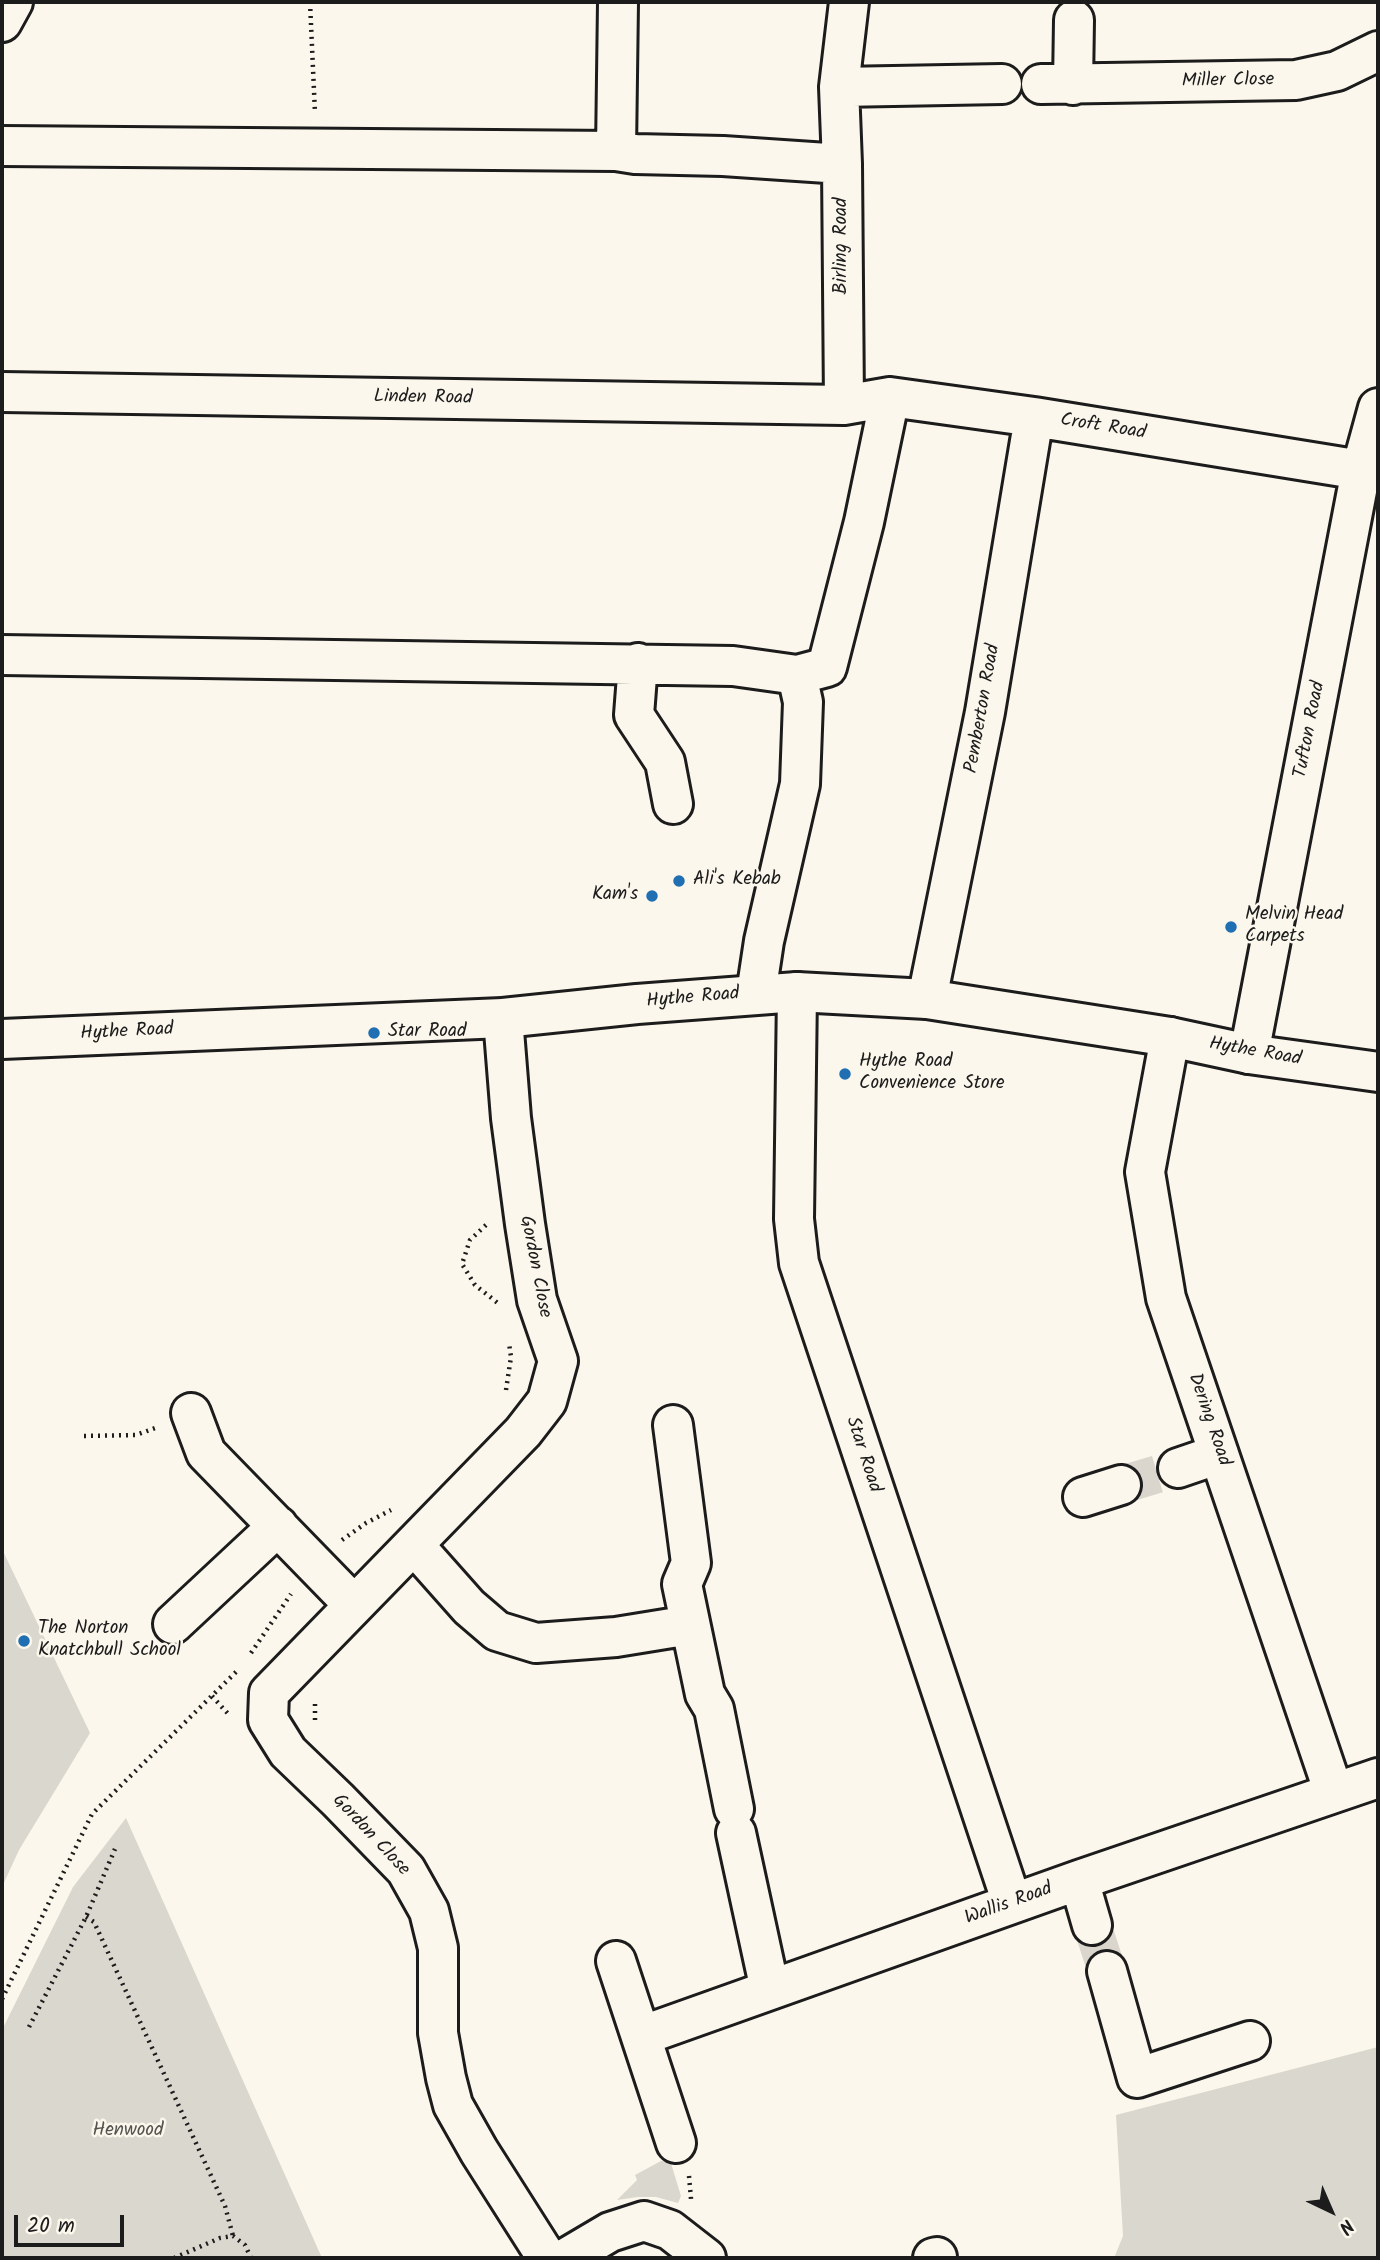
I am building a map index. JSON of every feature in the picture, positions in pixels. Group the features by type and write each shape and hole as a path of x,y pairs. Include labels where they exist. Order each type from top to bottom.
{"street":[{"path":"2,22 13,2"},
{"path":"616,151 618,2"},
{"name":"Birling Road","path":"844,405 839,87 849,2"},
{"name":"Miller Close","path":"1074,20 1057,85 1296,80 1337,71 1378,51"},
{"path":"839,87 1003,84"},
{"path":"2,146 616,151 842,164"},
{"name":"Linden Road","path":"2,392 844,405"},
{"path":"2,655 638,663 733,666 797,674 827,667 864,522 890,397"},
{"name":"Croft Road","path":"844,405 890,397 1034,417 1361,470"},
{"name":"Tufton Road","path":"1249,1054 1361,470 1378,408"},
{"name":"Pemberton Road","path":"927,999 985,712 1034,417"},
{"path":"638,663 634,715 665,762 673,804"},
{"path":"756,994 764,941 800,783 803,702 797,674"},
{"name":"Hythe Road","path":"2,1039 503,1018 797,992 927,999 1170,1037 1249,1054 1378,1072"},
{"name":"Star Road","path":"797,992 794,1219 799,1263 1012,1903"},
{"name":"Gordon Close","path":"503,1018 511,1118 537,1300 558,1362 547,1401 523,1432 269,1693 268,1720 288,1752 406,1870 429,1911 438,1948 438,2033 453,2105 547,2258"},
{"name":"Dering Road","path":"1170,1037 1145,1172 1166,1298 1334,1793"},
{"path":"191,1413 206,1453 353,1604"},
{"path":"673,1425 691,1563 682,1584 705,1694 715,1709 770,1990"},
{"path":"1178,1468 1219,1454"},
{"path":"1083,1497 1121,1485"},
{"path":"173,1624 278,1525"},
{"path":"414,1545 468,1607 497,1631 536,1643 616,1637 690,1625"},
{"name":"Wallis Road","path":"641,2036 1012,1903 1378,1778"},
{"path":"1079,1880 1092,1925"},
{"path":"616,1961 676,2143"},
{"path":"1107,1971 1137,2078 1250,2041"},
{"path":"566,2258 610,2232 644,2221 670,2230 706,2258"}],"path":[{"path":"310,2 316,149"},
{"path":"503,1315 500,1305 475,1284 468,1274 462,1264 463,1255 470,1240 487,1224 525,1224"},
{"path":"505,1394 511,1357 508,1335"},
{"path":"84,1436 136,1436 191,1413"},
{"path":"2,1999 92,1814 237,1672 313,1562 366,1523 402,1504"},
{"path":"315,1724 316,1691"},
{"path":"29,2027 86,1917 115,1849"},
{"path":"86,1917 94,1922 100,1934 225,2206 233,2236 245,2245 251,2258"},
{"path":"670,2230 691,2205 689,2169 676,2143"},
{"path":"174,2258 220,2238 233,2236"}],"green space":[{"name":"The Norton Knatchbull School","path":"2,1549 90,1733 19,1850 2,1887"},
{"name":"Henwood","path":"126,1818 322,2258 2,2258 2,2030 73,1887"},
{"path":"1378,2047 1378,2258 1114,2258 1123,2236 1116,2115"},
{"path":"670,2160 681,2196 678,2203 656,2197 617,2200 637,2180 635,2175 661,2161"}],"tunnel":[{"path":"1121,1485 1178,1468"},
{"path":"1092,1925 1107,1971"}],"place":[{"name":"Ali's Kebab","path":"679,881"},
{"name":"Kam's","path":"652,896"},
{"name":"Melvin Head Carpets","path":"1231,927"},
{"name":"Star Road","path":"374,1033"},
{"name":"Hythe Road Convenience Store","path":"845,1074"},
{"name":"The Norton Knatchbull School","path":"24,1641"}]}
